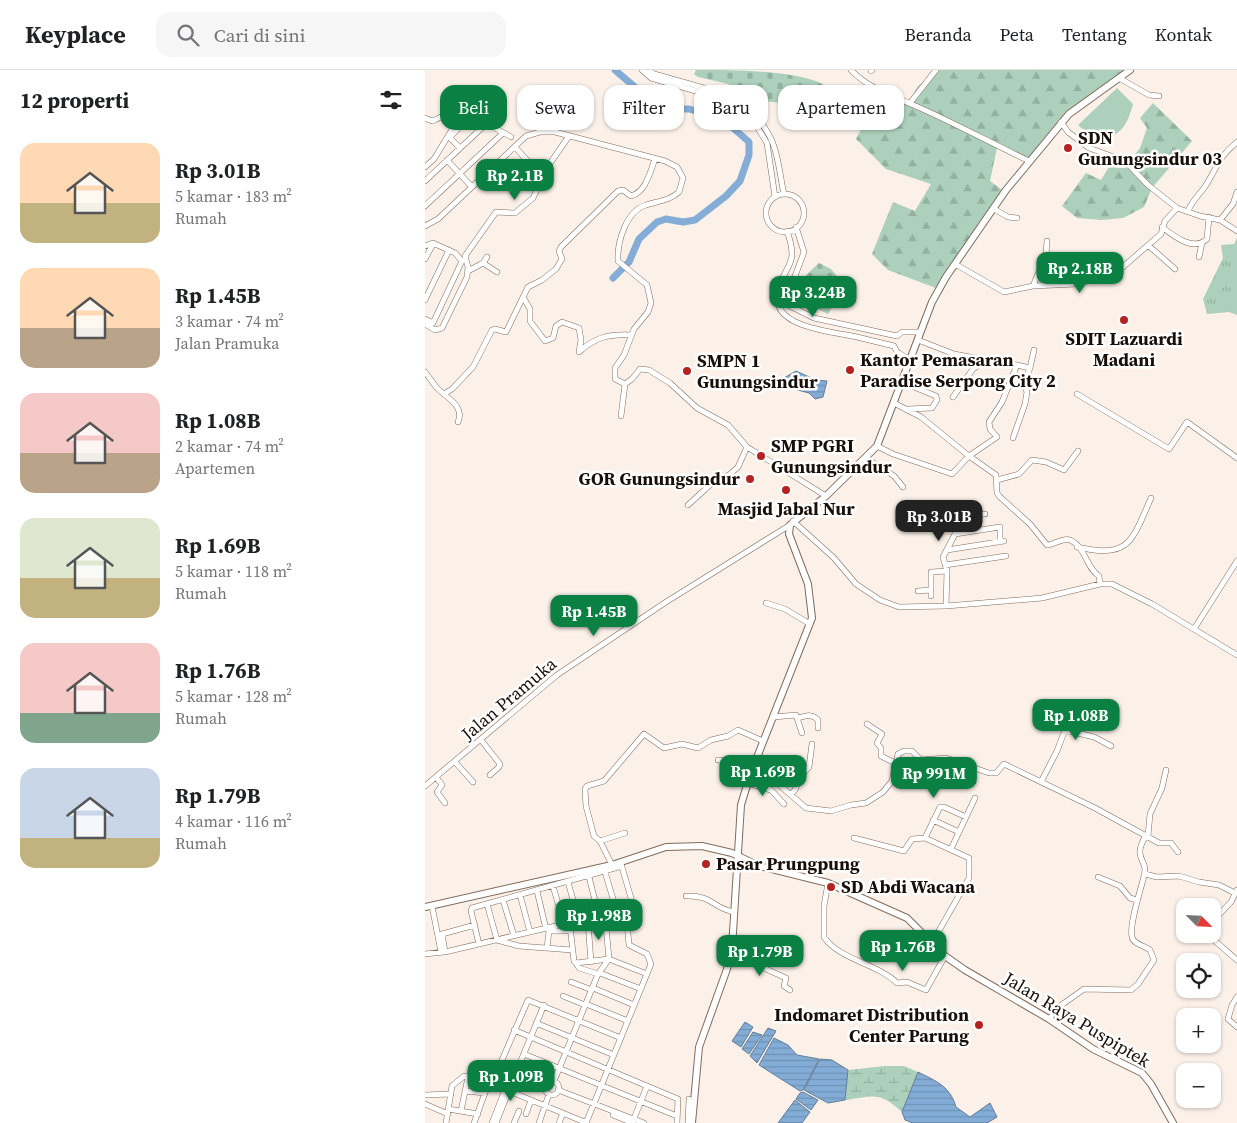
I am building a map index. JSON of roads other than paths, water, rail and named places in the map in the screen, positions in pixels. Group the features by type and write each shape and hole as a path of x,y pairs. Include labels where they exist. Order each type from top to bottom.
{"main road":[{"path":"692,1123 691,1099 699,1047 730,959 740,811 754,764 810,624 812,608 809,589 789,534 791,522 826,496 877,446 932,302 955,264 1029,161 1061,122 1130,70"},
{"name":"Jalan Raya Puspiptek","path":"428,907 612,865 622,865 655,850 688,845 710,847 738,856 759,866 829,884 907,918 945,956 1049,1019 1093,1049 1142,1073 1151,1084 1173,1123"}],"street":[{"path":"642,70 651,78 720,98 751,117 767,144 775,196"},
{"path":"649,70 654,74 722,94 754,113 772,142 784,194"},
{"path":"851,70 866,83 1029,161"},
{"path":"910,103 936,70"},
{"path":"1119,78 1149,95 1159,96"},
{"path":"425,118 428,121 440,119"},
{"path":"1061,122 1067,132 1089,148 1125,161 1148,185 1177,208 1220,220 1237,231"},
{"path":"425,166 434,159 451,130"},
{"path":"456,130 451,139 460,148"},
{"path":"425,181 480,130"},
{"path":"497,130 511,137"},
{"path":"425,226 438,219 526,136 540,132 569,136 674,165 680,170 683,178 682,186 675,196 641,207 629,219 618,255 621,265 647,286 651,303 649,310 631,335 627,349 614,372 616,381 625,384"},
{"path":"425,206 503,133"},
{"path":"425,324 435,330 442,328 468,271 465,256 492,215 499,211 515,213 529,203 551,162 569,136"},
{"path":"1188,211 1194,198 1204,188 1219,158 1237,142"},
{"path":"515,147 535,168"},
{"path":"444,394 452,389 473,367 492,330 506,332 530,285 542,280 556,269 562,260 559,251 561,247 618,191 623,190 631,196 641,190 645,186 655,159"},
{"path":"447,160 472,187"},
{"path":"521,166 527,160"},
{"path":"1220,220 1233,204 1237,192"},
{"path":"784,194 797,198 803,208 803,218 797,227 787,231 773,227 767,219 766,209 775,196 784,194"},
{"path":"955,264 1004,292 1033,286 1076,284 1116,273 1161,234 1162,227 1177,208"},
{"path":"994,209 1008,217 1017,218"},
{"path":"1162,227 1177,239 1195,244 1202,243 1207,239 1209,217"},
{"path":"797,227 804,252 788,295 789,303 795,310 814,318 897,336"},
{"path":"787,231 793,252 778,293 779,308 790,319 811,328 895,346"},
{"path":"1033,286 1046,255 1047,241"},
{"path":"425,246 433,243 449,250 455,253 462,263 433,323 425,319"},
{"path":"425,259 433,243"},
{"path":"1199,257 1202,243"},
{"path":"1149,246 1175,269"},
{"path":"425,300 449,250"},
{"path":"468,271 483,263 487,257"},
{"path":"483,263 497,272"},
{"path":"523,297 529,310 530,320 545,341 553,338 556,326 562,322 579,328 581,340 579,352 592,340 607,335 631,335"},
{"path":"839,334 841,324"},
{"path":"910,360 897,352 895,346 897,336 902,332 920,332"},
{"path":"917,340 954,354 1030,368"},
{"path":"1013,438 1025,404 1027,392 1024,383 1034,350"},
{"path":"953,397 973,369 987,360"},
{"path":"877,446 952,474 969,456 997,437 990,429 989,422 1002,402 1017,365"},
{"path":"621,416 625,384 640,369 649,370 676,387 697,408 729,425 747,447 826,496"},
{"path":"425,372 458,407 459,422"},
{"path":"902,382 936,396 937,400 932,408 908,409"},
{"path":"1077,394 1169,449 1187,422 1237,458"},
{"path":"894,403 908,409 989,470 997,480 997,493 1000,497 1030,524 1047,545 1067,539 1077,547 1086,556 1090,570 1099,576 1100,584"},
{"path":"688,505 710,485 733,471 747,447"},
{"path":"997,480 1019,474 1032,460 1045,462 1064,470 1078,451"},
{"path":"866,458 894,476 903,487"},
{"path":"1077,547 1109,552 1129,543 1134,537 1151,498"},
{"path":"946,606 946,568 943,557 965,515 985,514"},
{"path":"791,522 834,558 856,584 879,600 899,607 946,606 1042,598 1100,584 1112,584 1124,589 1237,655"},
{"name":"Jalan Pramuka","path":"425,786 557,674 791,522"},
{"path":"947,550 1002,542 1000,527 955,534"},
{"path":"918,590 931,593 931,572 1006,556"},
{"path":"1194,629 1237,561"},
{"path":"766,603 785,609 810,624"},
{"path":"774,717 795,716 798,718 806,715 815,717 818,720 818,728"},
{"path":"798,718 802,733"},
{"path":"867,724 882,734 877,744 881,748 881,756 895,763"},
{"path":"612,865 600,841 594,836 586,806 585,788 603,781 644,734 664,748 682,744 698,748 711,740 727,736 738,730 763,741"},
{"path":"1041,782 1065,730 1094,737 1111,746"},
{"path":"481,740 500,764 491,775"},
{"path":"791,794 795,790 801,776 809,767 812,744"},
{"path":"750,775 777,783 806,808 822,812 867,803 887,790 892,780 898,754 909,750 921,760 946,758 989,772 996,773 1004,764 1159,843 1171,843 1178,852"},
{"path":"718,760 754,764"},
{"path":"455,762 473,782"},
{"path":"1049,1019 1060,1006 1084,989 1127,991 1138,984 1154,957 1150,950 1135,942 1132,937 1137,900 1145,874 1139,854 1147,836 1150,814 1162,788 1166,770"},
{"path":"436,777 442,785 437,792 445,803"},
{"path":"747,783 771,790 784,804"},
{"path":"951,849 975,798"},
{"path":"925,838 942,806 966,817"},
{"path":"933,820 959,832"},
{"path":"600,841 625,833"},
{"path":"854,838 904,851 912,839 925,838 969,858 969,878 932,943"},
{"path":"425,954 443,952 479,944 497,940 530,932 546,929 626,910 633,905 622,865 589,877 471,909 479,944"},
{"path":"605,872 617,912"},
{"path":"1145,874 1157,877 1179,876 1219,885 1236,892 1231,902 1221,913"},
{"path":"1098,876 1120,886 1130,898 1137,900"},
{"path":"589,877 599,916"},
{"path":"568,882 579,921"},
{"path":"829,884 824,906 824,937 837,949 888,974 897,983 907,982 926,990 945,956"},
{"path":"553,886 563,924"},
{"path":"537,891 546,929"},
{"path":"520,896 530,932"},
{"path":"686,896 703,896 721,908 734,912"},
{"path":"503,900 514,936"},
{"path":"487,904 497,940"},
{"path":"428,907 443,952"},
{"path":"509,1091 578,1121 587,1123 641,990 651,960 645,953 629,945 626,910"},
{"path":"546,1086 554,1082 599,973 609,958 605,915"},
{"path":"587,922 591,962"},
{"path":"443,952 442,934 475,925"},
{"path":"547,948 549,931 570,929 572,950 579,968 599,973 641,990"},
{"path":"497,940 519,946 572,950"},
{"path":"1217,943 1237,960"},
{"path":"576,963 609,958 647,974"},
{"path":"730,959 739,963 749,962 786,978 784,986 790,990"},
{"path":"571,982 634,1005"},
{"path":"563,996 628,1021"},
{"path":"1237,997 1231,1005 1228,1019 1237,1027"},
{"path":"539,1123 549,1094 546,1086 513,1072 503,1064 502,1060 526,1001 530,1000 544,1005 621,1038"},
{"path":"492,1123 544,1005"},
{"path":"536,1023 614,1055"},
{"path":"514,1030 678,1099 691,1099 688,1123"},
{"path":"523,1054 677,1116"},
{"path":"496,1123 509,1091 513,1072"},
{"path":"447,1123 453,1084 461,1077 489,1080 482,1093 476,1122"},
{"path":"461,1111 468,1077"},
{"path":"554,1082 558,1085 557,1091"},
{"path":"633,1122 647,1086"},
{"path":"465,1091 482,1093"},
{"path":"549,1094 557,1091 633,1122 644,1123"},
{"path":"425,1096 451,1094"},
{"path":"433,1108 436,1096"},
{"path":"677,1123 678,1099"},
{"path":"526,1114 531,1100"},
{"path":"425,1104 448,1112 479,1111"},
{"path":"514,1123 519,1111"},
{"path":"559,1123 563,1113"}],"water":[{"path":"796,371 816,380 827,381 823,397 815,399 809,393 790,388 784,383 784,378"},
{"path":"745,1022 753,1027 741,1047 732,1041"},
{"path":"768,1028 776,1031 757,1063 750,1056"},
{"path":"753,1032 762,1035 749,1054 742,1049"},
{"path":"774,1038 788,1045 797,1055 819,1059 803,1090 800,1091 759,1065"},
{"path":"820,1059 832,1060 848,1070 845,1100 828,1103 804,1090"},
{"path":"918,1072 931,1078 946,1089 956,1107 970,1117 990,1103 997,1117 987,1123 913,1123 905,1120 902,1112"},
{"path":"803,1092 818,1100 811,1110 796,1099"},
{"path":"795,1100 810,1112 802,1123 778,1123"}],"waterway":[{"path":"613,278 629,262 639,239 657,222 666,219 683,222 695,220 726,196 740,181 749,155 749,142 723,119 689,109 679,109 655,94 643,94 615,70"}],"place":[{"name":"SDN Gunungsindur 03","path":"1068,148"},
{"name":"SDIT Lazuardi Madani","path":"1124,320"},
{"name":"Kantor Pemasaran Paradise Serpong City 2","path":"850,370"},
{"name":"SMPN 1 Gunungsindur","path":"687,371"},
{"name":"SMP PGRI Gunungsindur","path":"761,456"},
{"name":"GOR Gunungsindur","path":"750,479"},
{"name":"Masjid Jabal Nur","path":"786,490"},
{"name":"Pasar Prungpung","path":"706,864"},
{"name":"SD Abdi Wacana","path":"831,887"},
{"name":"Indomaret Distribution Center Parung","path":"979,1025"}]}
